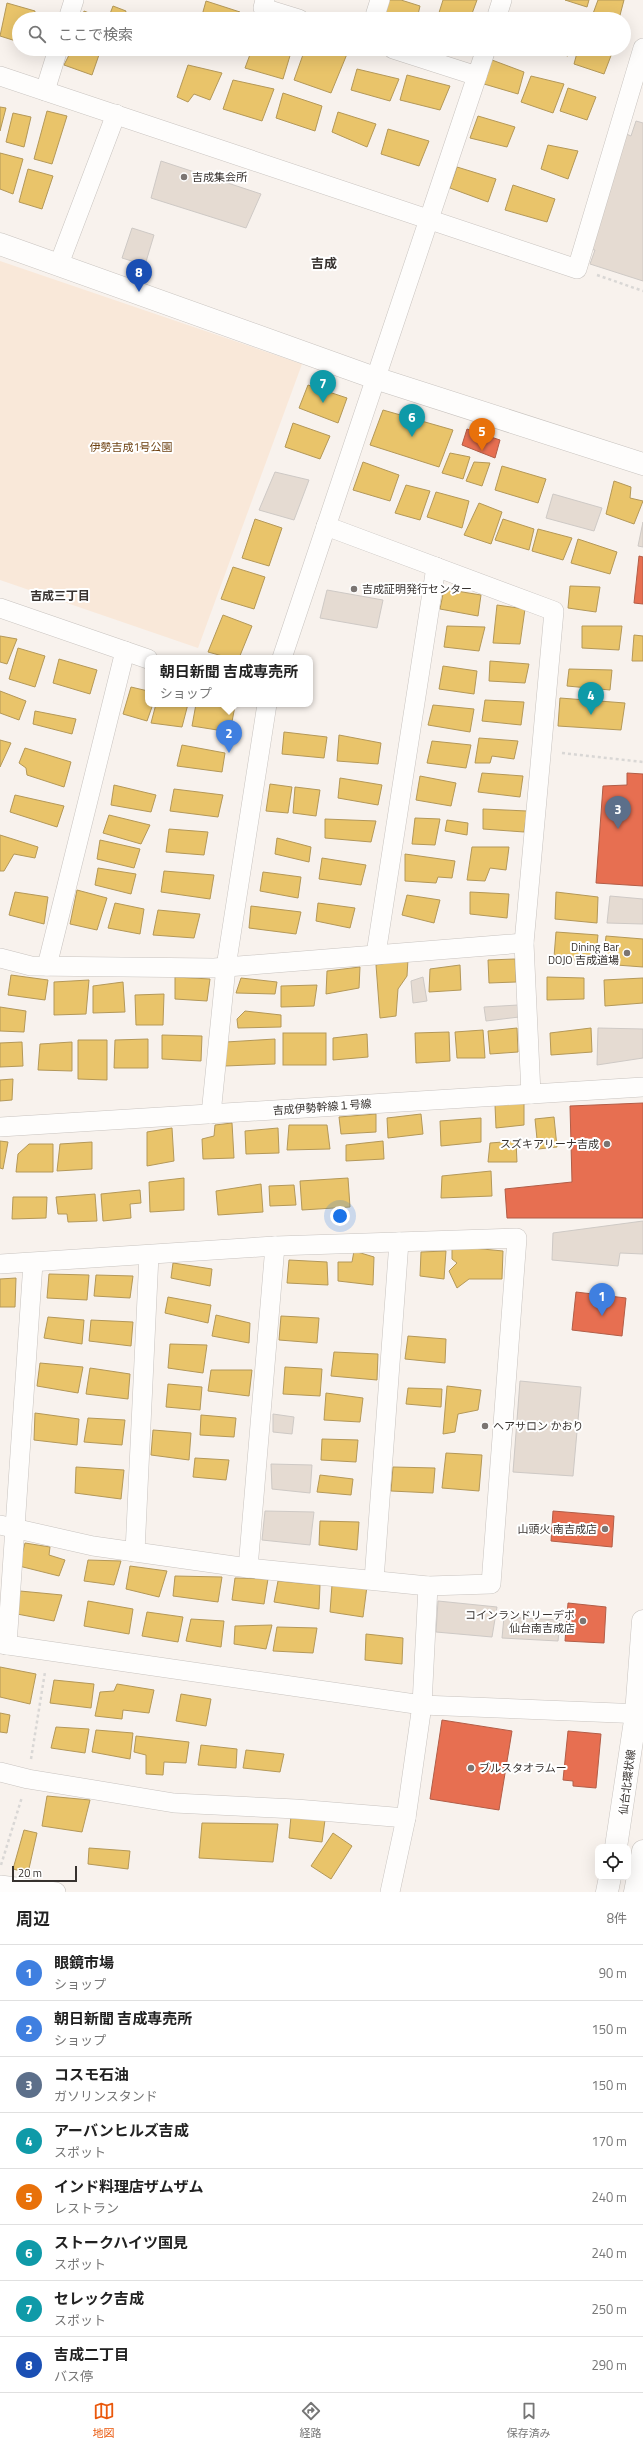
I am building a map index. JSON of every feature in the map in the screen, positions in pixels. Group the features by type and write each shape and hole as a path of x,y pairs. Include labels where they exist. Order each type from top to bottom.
{"street":[{"path":"70,12 74,0"},
{"path":"265,0 263,8 276,12"},
{"path":"376,12 380,0"},
{"path":"498,12 502,0"},
{"path":"0,76 577,269 643,48"},
{"path":"45,91 56,56"},
{"path":"415,56 477,76"},
{"path":"283,655 484,56"},
{"path":"60,264 116,114"},
{"path":"0,244 60,264 375,378 643,464"},
{"path":"326,526 554,611 524,943 531,1094"},
{"path":"376,954 436,567"},
{"path":"0,608 145,658"},
{"path":"47,966 125,651"},
{"path":"211,1114 226,966 267,707"},
{"path":"0,958 31,966 226,966 524,943"},
{"name":"吉成伊勢幹線１号線","path":"0,1127 643,1087"},
{"path":"0,1264 275,1246 517,1238 491,1584 428,1586 248,1568 93,1546 7,1527"},
{"path":"374,1580 399,1242"},
{"path":"248,1568 275,1246"},
{"path":"135,1552 149,1255"},
{"path":"33,1263 7,1527 3,1645 422,1705 639,1714"},
{"path":"390,1892 406,1818 422,1705 428,1586"},
{"name":"仙台北環状線","path":"617,1844 639,1714 643,1621"},
{"path":"0,1772 28,1779 174,1803 296,1809 406,1818"},
{"path":"635,1892 643,1851"},
{"path":"607,1892 609,1880"},
{"path":"0,1885 56,1892"}],"path":[{"path":"577,269 643,290"},
{"path":"541,751 643,762"}],"green space":[{"name":"伊勢吉成1号公園","path":"0,261 302,364 198,648 0,580"}],"building: 住宅":[{"path":"388,0 401,0 420,6 419,12 385,12"},
{"path":"443,0 477,0 473,12 439,12"},
{"path":"565,0 589,0 587,7"},
{"path":"598,0 624,0 621,12 594,12"},
{"path":"206,1 240,12 203,12"},
{"path":"7,3 35,11 12,12 12,40 0,36"},
{"path":"113,6 126,11 126,12 111,12"},
{"path":"68,56 99,56 92,75 64,65"},
{"path":"249,56 290,56 283,79 245,68"},
{"path":"303,56 346,56 331,93 294,80"},
{"path":"576,56 611,56 604,74 574,64"},
{"path":"492,60 524,72 518,94 484,84"},
{"path":"188,65 222,73 210,100 194,94 188,102 177,97"},
{"path":"357,69 399,79 390,101 351,90"},
{"path":"407,75 450,86 440,110 400,100"},
{"path":"531,76 564,84 553,113 521,102"},
{"path":"233,80 274,89 262,121 223,109"},
{"path":"568,88 596,97 587,120 560,111"},
{"path":"283,93 322,106 315,131 276,118"},
{"path":"0,107 6,108 0,131"},
{"path":"47,111 67,116 52,164 34,159"},
{"path":"338,112 376,124 367,147 332,132"},
{"path":"13,113 31,117 24,147 6,142"},
{"path":"478,116 515,127 507,147 470,138"},
{"path":"388,129 429,141 419,166 381,154"},
{"path":"548,145 578,151 568,179 541,169"},
{"path":"0,153 23,159 13,194 0,189"},
{"path":"457,167 496,179 488,202 450,188"},
{"path":"28,169 53,176 42,209 19,202"},
{"path":"513,185 555,199 547,222 505,210"},
{"path":"308,385 347,398 338,423 299,408"},
{"path":"383,410 453,430 439,467 370,445"},
{"path":"293,423 330,436 320,459 285,447"},
{"path":"450,453 470,457 463,479 442,473"},
{"path":"363,462 399,475 390,501 353,490"},
{"path":"474,462 490,463 482,486 466,481"},
{"path":"502,466 546,479 538,503 495,490"},
{"path":"614,481 631,487 630,498 643,501 634,524 606,514"},
{"path":"406,485 430,491 420,520 395,513"},
{"path":"436,492 469,501 462,528 427,517"},
{"path":"479,503 502,512 491,544 464,535"},
{"path":"255,519 282,528 269,566 242,558"},
{"path":"503,519 534,529 529,550 495,540"},
{"path":"538,529 572,538 563,560 532,551"},
{"path":"578,539 617,552 610,574 571,563"},
{"path":"233,567 265,577 254,609 221,599"},
{"path":"570,586 600,587 596,612 568,608"},
{"path":"444,589 481,595 478,616 440,609"},
{"path":"497,605 525,609 520,644 493,643"},
{"path":"223,615 252,626 240,655 219,655 208,652"},
{"path":"447,626 485,627 479,651 444,647"},
{"path":"582,626 622,626 619,650 582,648"},
{"path":"634,635 643,636 643,661 632,661"},
{"path":"0,636 17,639 7,664 0,662"},
{"path":"18,648 45,656 35,687 9,679"},
{"path":"59,659 97,670 90,694 53,683"},
{"path":"490,661 529,664 525,683 489,681"},
{"path":"443,666 477,671 474,694 439,689"},
{"path":"569,669 612,670 610,690 567,686"},
{"path":"131,687 145,690 145,707 152,707 147,721 123,714"},
{"path":"0,691 26,701 19,720 0,713"},
{"path":"560,698 625,703 621,730 558,726"},
{"path":"485,700 524,702 521,725 482,721"},
{"path":"433,705 474,709 470,732 428,725"},
{"path":"155,707 187,707 182,727 151,723"},
{"path":"195,707 235,707 230,732 192,726"},
{"path":"35,711 76,719 72,734 33,724"},
{"path":"284,732 327,737 324,758 282,754"},
{"path":"339,735 381,743 378,764 337,761"},
{"path":"479,738 518,741 514,759 492,756 490,763 475,763"},
{"path":"0,740 11,743 0,767"},
{"path":"432,741 471,745 466,768 427,763"},
{"path":"182,745 225,753 222,772 177,766"},
{"path":"25,748 71,762 64,787 27,775 26,768 19,763"},
{"path":"482,773 523,776 520,797 478,792"},
{"path":"420,776 456,783 451,806 416,800"},
{"path":"340,778 382,785 378,805 338,798"},
{"path":"270,784 292,787 288,813 266,811"},
{"path":"114,785 156,795 151,812 111,805"},
{"path":"295,787 320,790 316,816 293,813"},
{"path":"174,789 223,795 218,817 170,811"},
{"path":"15,795 64,806 57,827 10,812"},
{"path":"483,809 527,811 524,832 483,829"},
{"path":"109,815 150,825 141,844 103,833"},
{"path":"415,818 440,819 435,845 412,844"},
{"path":"325,819 376,821 371,842 325,838"},
{"path":"447,820 468,823 467,835 445,831"},
{"path":"169,829 208,832 204,855 166,852"},
{"path":"0,835 38,847 35,858 14,854 4,871 0,871"},
{"path":"277,838 311,847 309,862 275,854"},
{"path":"100,840 140,849 134,868 97,859"},
{"path":"472,847 509,847 506,870 490,868 485,881 467,880"},
{"path":"405,854 455,861 452,878 438,877 436,883 405,881"},
{"path":"322,858 366,865 361,885 319,879"},
{"path":"98,868 136,874 131,894 95,885"},
{"path":"164,871 214,875 210,899 161,892"},
{"path":"263,872 301,877 298,898 260,891"},
{"path":"77,890 107,898 97,930 70,924"},
{"path":"15,892 48,897 44,924 9,915"},
{"path":"470,892 509,894 507,918 470,914"},
{"path":"556,892 598,897 597,923 555,919"},
{"path":"407,895 440,900 434,923 402,915"},
{"path":"115,903 144,909 140,934 108,928"},
{"path":"318,903 355,908 350,928 316,921"},
{"path":"251,906 301,912 296,934 249,928"},
{"path":"158,910 200,914 194,938 153,935"},
{"path":"556,932 598,935 595,963 554,957"},
{"path":"606,936 643,939 643,967 603,964"},
{"path":"408,959 407,976 398,989 396,1016 380,1018 376,965"},
{"path":"515,959 516,982 489,983 488,960"},
{"path":"460,965 461,990 429,992 430,969"},
{"path":"360,967 359,988 326,994 327,971"},
{"path":"11,975 48,980 45,1000 8,995"},
{"path":"175,977 210,979 207,1001 175,999"},
{"path":"547,977 584,978 584,999 547,1000"},
{"path":"241,978 277,982 275,994 236,993"},
{"path":"643,978 643,1003 605,1006 604,980"},
{"path":"89,980 86,1014 54,1015 54,982"},
{"path":"123,982 125,1012 93,1013 93,986"},
{"path":"317,985 314,1006 281,1007 281,986"},
{"path":"164,994 163,1025 136,1025 135,995"},
{"path":"0,1007 26,1011 24,1032 0,1031"},
{"path":"245,1011 281,1015 281,1027 238,1028 237,1019"},
{"path":"517,1028 518,1052 490,1054 488,1031"},
{"path":"591,1028 592,1052 551,1055 550,1033"},
{"path":"483,1030 485,1058 457,1058 455,1032"},
{"path":"449,1032 450,1061 416,1063 415,1033"},
{"path":"283,1033 326,1033 326,1065 283,1065"},
{"path":"367,1034 368,1057 333,1060 333,1038"},
{"path":"162,1035 202,1036 201,1061 162,1059"},
{"path":"148,1039 148,1068 114,1068 115,1040"},
{"path":"275,1039 275,1064 225,1066 226,1042"},
{"path":"78,1040 107,1040 107,1080 78,1079"},
{"path":"22,1042 23,1066 0,1067 0,1043"},
{"path":"72,1042 72,1071 38,1070 40,1044"},
{"path":"13,1079 12,1100 0,1101 0,1080"},
{"path":"524,1103 524,1125 496,1128 495,1105"},
{"path":"376,1114 376,1132 341,1134 339,1117"},
{"path":"421,1114 423,1134 388,1138 387,1118"},
{"path":"554,1117 557,1147 538,1149 535,1119"},
{"path":"481,1118 481,1142 441,1146 440,1121"},
{"path":"232,1123 234,1158 203,1159 202,1139 214,1136 215,1125"},
{"path":"289,1125 327,1125 330,1149 287,1150"},
{"path":"172,1128 174,1161 147,1166 147,1132"},
{"path":"278,1128 279,1153 246,1154 245,1131"},
{"path":"0,1141 8,1142 3,1169 0,1168"},
{"path":"383,1141 384,1159 346,1161 346,1145"},
{"path":"516,1141 517,1162 488,1162 490,1143"},
{"path":"92,1142 92,1169 57,1171 60,1144"},
{"path":"29,1144 53,1144 53,1172 16,1172 18,1154"},
{"path":"491,1171 492,1196 441,1198 442,1176"},
{"path":"184,1178 184,1210 150,1212 149,1182"},
{"path":"348,1178 350,1207 302,1210 300,1181"},
{"path":"261,1184 263,1212 218,1215 216,1191"},
{"path":"294,1185 296,1205 270,1206 269,1186"},
{"path":"140,1190 141,1203 130,1204 131,1218 103,1221 101,1194"},
{"path":"95,1194 97,1221 68,1222 67,1214 58,1214 56,1197"},
{"path":"13,1197 47,1197 46,1218 12,1219"},
{"path":"452,1246 503,1251 502,1279 469,1279 457,1288 449,1271 457,1263 452,1259"},
{"path":"354,1251 374,1257 373,1285 338,1281 338,1262 352,1262"},
{"path":"446,1251 444,1279 420,1276 421,1252"},
{"path":"289,1260 327,1262 328,1285 287,1283"},
{"path":"173,1263 212,1269 210,1286 171,1278"},
{"path":"49,1274 89,1275 87,1300 47,1298"},
{"path":"96,1275 133,1276 130,1298 94,1296"},
{"path":"16,1278 15,1307 0,1307 0,1279"},
{"path":"168,1297 211,1305 208,1323 165,1313"},
{"path":"216,1315 250,1323 249,1343 212,1336"},
{"path":"281,1316 319,1318 317,1343 279,1340"},
{"path":"48,1317 84,1320 82,1344 44,1338"},
{"path":"91,1320 133,1322 131,1346 89,1341"},
{"path":"408,1336 446,1339 445,1363 405,1359"},
{"path":"170,1344 207,1345 203,1373 168,1368"},
{"path":"334,1352 378,1354 377,1380 331,1376"},
{"path":"40,1363 83,1367 78,1393 37,1386"},
{"path":"285,1367 322,1369 320,1396 283,1394"},
{"path":"90,1368 130,1374 128,1399 86,1394"},
{"path":"211,1370 252,1370 249,1396 208,1391"},
{"path":"168,1384 202,1387 200,1410 166,1407"},
{"path":"447,1386 481,1390 478,1410 458,1414 455,1432 443,1434"},
{"path":"408,1388 442,1389 441,1407 406,1404"},
{"path":"326,1393 363,1398 360,1422 324,1420"},
{"path":"35,1413 79,1419 77,1445 34,1440"},
{"path":"201,1415 236,1418 234,1437 200,1435"},
{"path":"88,1418 125,1420 122,1445 84,1442"},
{"path":"153,1430 191,1433 189,1460 151,1455"},
{"path":"322,1439 358,1440 356,1462 321,1460"},
{"path":"446,1453 482,1455 479,1491 442,1488"},
{"path":"195,1458 229,1460 226,1480 193,1477"},
{"path":"76,1467 124,1470 121,1499 75,1493"},
{"path":"393,1467 435,1468 433,1493 391,1491"},
{"path":"320,1475 353,1479 351,1495 317,1492"},
{"path":"320,1521 359,1522 357,1550 319,1545"},
{"path":"25,1543 50,1547 49,1555 65,1560 59,1576 19,1566"},
{"path":"88,1560 121,1561 114,1585 84,1581"},
{"path":"130,1566 167,1571 159,1597 126,1589"},
{"path":"175,1576 222,1577 218,1602 173,1596"},
{"path":"235,1578 268,1579 264,1604 232,1600"},
{"path":"278,1581 320,1585 319,1609 274,1602"},
{"path":"332,1585 367,1586 363,1617 330,1612"},
{"path":"20,1591 62,1595 54,1621 17,1614"},
{"path":"88,1601 133,1609 129,1634 84,1626"},
{"path":"147,1612 183,1617 178,1642 142,1636"},
{"path":"191,1619 224,1621 221,1647 186,1641"},
{"path":"272,1625 266,1649 234,1644 235,1626"},
{"path":"277,1627 317,1628 313,1653 273,1651"},
{"path":"366,1634 403,1638 402,1664 365,1660"},
{"path":"0,1667 36,1674 30,1704 0,1697"},
{"path":"54,1680 94,1684 91,1708 50,1703"},
{"path":"117,1684 154,1690 149,1713 123,1710 122,1719 95,1716 100,1692 114,1691"},
{"path":"181,1694 211,1699 206,1726 176,1721"},
{"path":"0,1713 10,1715 7,1733 0,1732"},
{"path":"56,1727 89,1729 85,1753 51,1748"},
{"path":"96,1730 133,1733 130,1759 92,1752"},
{"path":"136,1736 189,1742 186,1763 164,1762 163,1775 146,1774 146,1755 134,1752"},
{"path":"201,1745 237,1749 236,1768 198,1765"},
{"path":"246,1750 284,1754 280,1772 243,1768"},
{"path":"47,1796 90,1800 82,1832 42,1826"},
{"path":"291,1816 325,1820 322,1842 289,1838"},
{"path":"202,1823 278,1824 273,1862 199,1858"},
{"path":"24,1830 37,1833 28,1873 13,1869"},
{"path":"333,1833 352,1846 331,1879 311,1866"},
{"path":"89,1848 130,1851 128,1869 88,1864"}],"building: 商業":[{"path":"467,429 500,440 495,458 462,445"},
{"path":"639,556 643,557 643,604 634,603"},
{"path":"627,773 643,774 643,886 596,883 603,786 627,785"},
{"name":"スズキアリーナ吉成","path":"643,1103 643,1218 507,1218 505,1189 572,1182 570,1106"},
{"path":"576,1292 626,1298 622,1336 572,1330"},
{"path":"553,1511 614,1516 612,1547 551,1541"},
{"path":"568,1603 606,1607 604,1643 565,1641"},
{"path":"442,1720 512,1731 499,1810 430,1799"},
{"path":"568,1731 601,1734 596,1788 573,1786 573,1781 563,1780"}],"building: その他":[{"path":"636,121 643,123 643,281 590,264 595,250 588,249 624,133 631,136"},
{"name":"吉成集会所","path":"161,161 261,194 246,228 151,198"},
{"path":"132,228 154,235 145,265 122,258"},
{"path":"275,472 309,480 294,520 259,510"},
{"path":"553,494 602,508 594,531 546,518"},
{"path":"643,522 643,547 638,546"},
{"path":"327,590 383,600 377,628 320,618"},
{"path":"610,896 643,899 643,924 607,923"},
{"path":"423,977 427,1001 413,1003 411,981"},
{"path":"518,1005 519,1017 486,1021 484,1007"},
{"path":"598,1028 643,1029 643,1058 597,1065"},
{"path":"643,1221 643,1254 620,1253 618,1266 552,1260 553,1233"},
{"path":"520,1381 581,1387 573,1476 513,1472"},
{"path":"273,1414 294,1417 292,1434 273,1432"},
{"path":"271,1464 312,1465 310,1493 272,1489"},
{"path":"265,1511 314,1512 310,1545 262,1540"},
{"path":"438,1601 497,1607 492,1637 436,1632"},
{"path":"504,1617 560,1620 558,1641 502,1638"}],"place":[{"name":"吉成集会所","path":"184,177"},
{"name":"吉成二丁目","path":"139,292"},
{"name":"セレック吉成","path":"323,403"},
{"name":"ストークハイツ国見","path":"412,437"},
{"name":"インド料理店ザムザム","path":"482,451"},
{"name":"吉成証明発行センター","path":"354,589"},
{"name":"アーバンヒルズ吉成","path":"591,715"},
{"name":"朝日新聞 吉成専売所","path":"229,753"},
{"name":"コスモ石油","path":"618,829"},
{"name":"Dining Bar DOJO 吉成道場","path":"627,953"},
{"name":"スズキアリーナ吉成","path":"607,1144"},
{"name":"眼鏡市場","path":"602,1316"},
{"name":"ヘアサロン かおり","path":"485,1426"},
{"name":"山頭火 南吉成店","path":"605,1529"},
{"name":"コインランドリーデポ 仙台南吉成店","path":"583,1621"},
{"name":"ブルスタオラムー","path":"471,1768"}],"district":[{"name":"吉成","path":"324,263"},
{"name":"吉成三丁目","path":"60,595"}]}
